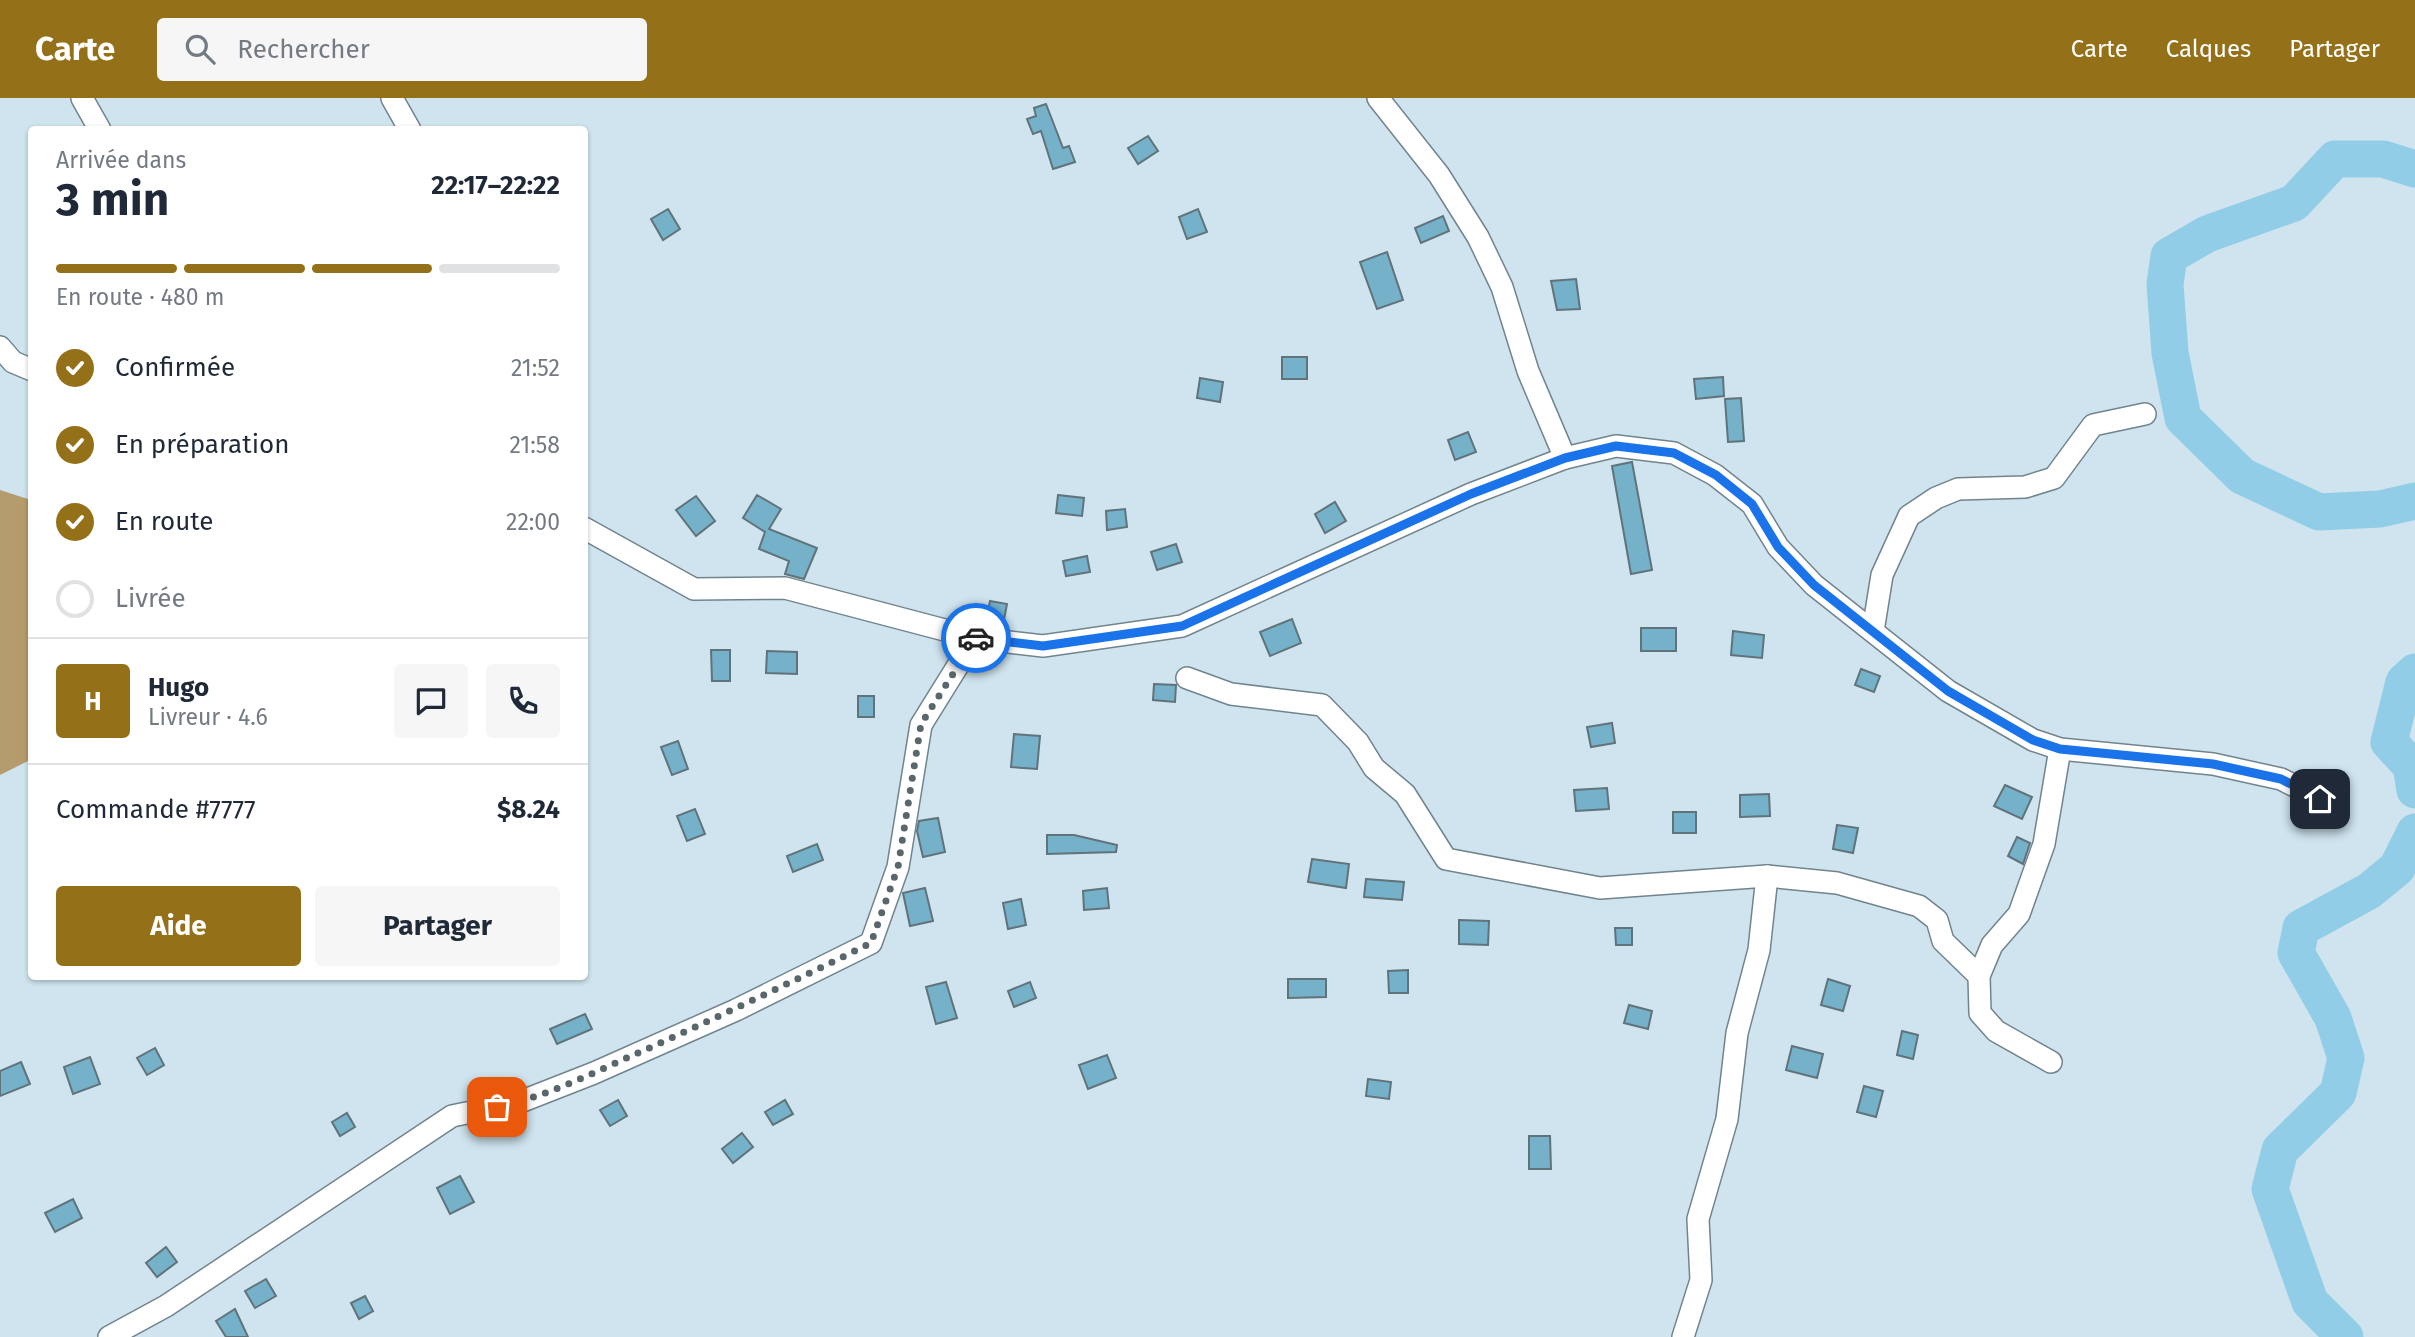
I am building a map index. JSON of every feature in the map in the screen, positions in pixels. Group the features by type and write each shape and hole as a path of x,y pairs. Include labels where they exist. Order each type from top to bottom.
{"street":[{"path":"82,98 98,126"},
{"path":"392,98 408,126"},
{"path":"1378,98 1439,176 1478,237 1503,287 1528,370 1565,458"},
{"path":"0,347 13,362 28,368"},
{"path":"1873,631 1882,575 1909,516 1936,498 1958,489 2025,487 2054,478 2093,425 2145,414"},
{"path":"588,530 694,589 785,588 975,638 1043,646 1182,626 1471,494 1565,458 1616,446 1674,453 1716,475 1752,504 1778,547 1814,585 1948,691 2033,740 2060,749 2213,764 2281,779 2320,799"},
{"path":"109,1337 166,1306 452,1116 520,1102 594,1073 736,1010 871,943 898,867 921,724 975,638"},
{"path":"1186,678 1231,694 1322,705 1358,742 1374,768 1405,794 1446,859 1600,888 1767,876 1837,883 1919,906 1937,920 1942,940 1979,976"},
{"path":"2051,1062 1996,1031 1980,1013 1979,976 1992,945 2019,914 2044,844 2060,749"},
{"path":"1683,1337 1701,1280 1698,1219 1727,1119 1737,1033 1759,950 1767,876"}],"shaded area":[{"path":"0,490 28,499 28,761 0,775"}],"building":[{"path":"1046,104 1063,148 1069,146 1075,162 1053,169 1041,131 1033,134 1027,119 1036,116 1034,108"},
{"path":"1148,136 1158,151 1138,164 1128,148"},
{"path":"668,209 680,229 663,240 651,219"},
{"path":"1198,209 1207,232 1187,239 1179,217"},
{"path":"1443,216 1449,231 1421,243 1415,228"},
{"path":"1387,252 1403,300 1377,309 1360,262"},
{"path":"1576,279 1580,309 1557,310 1551,281"},
{"path":"1282,357 1307,357 1307,379 1282,379"},
{"path":"1723,377 1724,396 1696,399 1694,379"},
{"path":"1200,378 1223,382 1220,402 1197,398"},
{"path":"1741,398 1744,441 1728,442 1725,399"},
{"path":"1468,432 1476,452 1455,460 1448,440"},
{"path":"1632,462 1652,570 1631,574 1612,466"},
{"path":"757,495 781,509 769,529 817,548 804,579 785,574 789,561 759,549 765,532 743,518"},
{"path":"1058,495 1084,498 1082,516 1056,513"},
{"path":"696,496 715,521 696,536 676,510"},
{"path":"1335,502 1346,521 1325,533 1315,514"},
{"path":"1125,509 1127,527 1107,530 1106,511"},
{"path":"1176,544 1182,562 1157,570 1151,552"},
{"path":"1087,556 1090,572 1066,576 1063,561"},
{"path":"990,601 1007,604 1003,625 986,621"},
{"path":"1292,619 1301,643 1270,656 1260,632"},
{"path":"1641,628 1676,628 1676,651 1641,651"},
{"path":"1733,631 1764,635 1762,658 1731,655"},
{"path":"711,650 730,650 730,681 712,681"},
{"path":"767,651 797,652 797,674 766,673"},
{"path":"1861,669 1880,676 1874,692 1855,685"},
{"path":"1154,684 1176,685 1175,702 1153,700"},
{"path":"858,696 874,696 874,717 858,717"},
{"path":"1612,723 1615,743 1591,747 1587,727"},
{"path":"1014,734 1040,736 1037,769 1011,767"},
{"path":"678,741 688,769 672,775 661,747"},
{"path":"2005,785 2032,797 2022,819 1994,806"},
{"path":"1607,788 1609,809 1576,811 1574,790"},
{"path":"1769,794 1770,816 1740,817 1740,795"},
{"path":"695,809 705,834 687,841 677,816"},
{"path":"1673,812 1696,812 1696,833 1673,833"},
{"path":"938,818 945,852 923,857 917,831 919,821"},
{"path":"1837,825 1858,828 1853,853 1833,849"},
{"path":"1047,835 1074,835 1117,845 1116,852 1047,854"},
{"path":"2017,837 2030,843 2023,864 2008,856"},
{"path":"817,844 823,860 793,872 787,856"},
{"path":"1312,859 1349,864 1346,888 1308,882"},
{"path":"1366,879 1404,882 1402,900 1364,897"},
{"path":"925,888 933,921 910,926 903,893"},
{"path":"1107,888 1109,908 1084,910 1083,891"},
{"path":"1021,899 1026,925 1008,929 1003,903"},
{"path":"1459,920 1489,921 1488,945 1459,944"},
{"path":"1615,928 1632,928 1632,945 1616,945"},
{"path":"1408,970 1408,993 1389,993 1388,971"},
{"path":"1288,979 1326,979 1326,997 1288,998"},
{"path":"1828,979 1850,986 1843,1011 1821,1005"},
{"path":"946,982 957,1018 936,1024 926,987"},
{"path":"1030,982 1036,998 1014,1007 1008,991"},
{"path":"1629,1005 1652,1011 1648,1029 1624,1023"},
{"path":"585,1014 592,1029 557,1044 550,1029"},
{"path":"1902,1031 1918,1035 1913,1059 1897,1055"},
{"path":"1792,1046 1823,1054 1817,1078 1786,1070"},
{"path":"155,1048 164,1065 147,1075 137,1058"},
{"path":"1107,1055 1116,1078 1088,1089 1079,1065"},
{"path":"90,1057 100,1084 73,1094 64,1067"},
{"path":"21,1062 30,1084 0,1096 0,1071"},
{"path":"1368,1079 1391,1082 1389,1099 1366,1096"},
{"path":"1864,1086 1883,1091 1876,1117 1857,1112"},
{"path":"618,1100 627,1116 610,1126 600,1110"},
{"path":"785,1100 793,1114 773,1125 765,1112"},
{"path":"347,1113 355,1127 340,1136 332,1122"},
{"path":"742,1133 753,1147 733,1163 722,1149"},
{"path":"1529,1136 1550,1136 1551,1169 1529,1169"},
{"path":"460,1176 474,1202 450,1214 437,1188"},
{"path":"73,1199 82,1218 55,1232 45,1213"},
{"path":"166,1247 177,1262 157,1277 146,1263"},
{"path":"266,1279 276,1296 255,1308 245,1291"},
{"path":"365,1296 373,1311 359,1319 351,1303"},
{"path":"235,1309 248,1337 226,1337 216,1321"}],"waterway":[{"path":"2415,169 2383,159 2335,159 2294,203 2207,234 2169,256 2165,284 2170,353 2183,418 2242,476 2319,512 2380,509 2415,501"},
{"path":"2415,672 2404,682 2389,742 2411,766 2415,790"},
{"path":"2345,1337 2310,1302 2270,1189 2280,1150 2338,1093 2346,1058 2333,1018 2296,953 2301,928 2369,891 2397,868 2415,832"}],"way so far":[{"path":"497,1107 520,1102 594,1073 736,1010 871,943 898,867 921,724 976,638"}],"route":[{"path":"976,638 1043,646 1182,626 1471,494 1565,458 1616,446 1674,453 1716,475 1752,504 1778,547 1814,585 1948,691 2033,740 2060,749 2213,764 2281,779 2320,799"}]}
